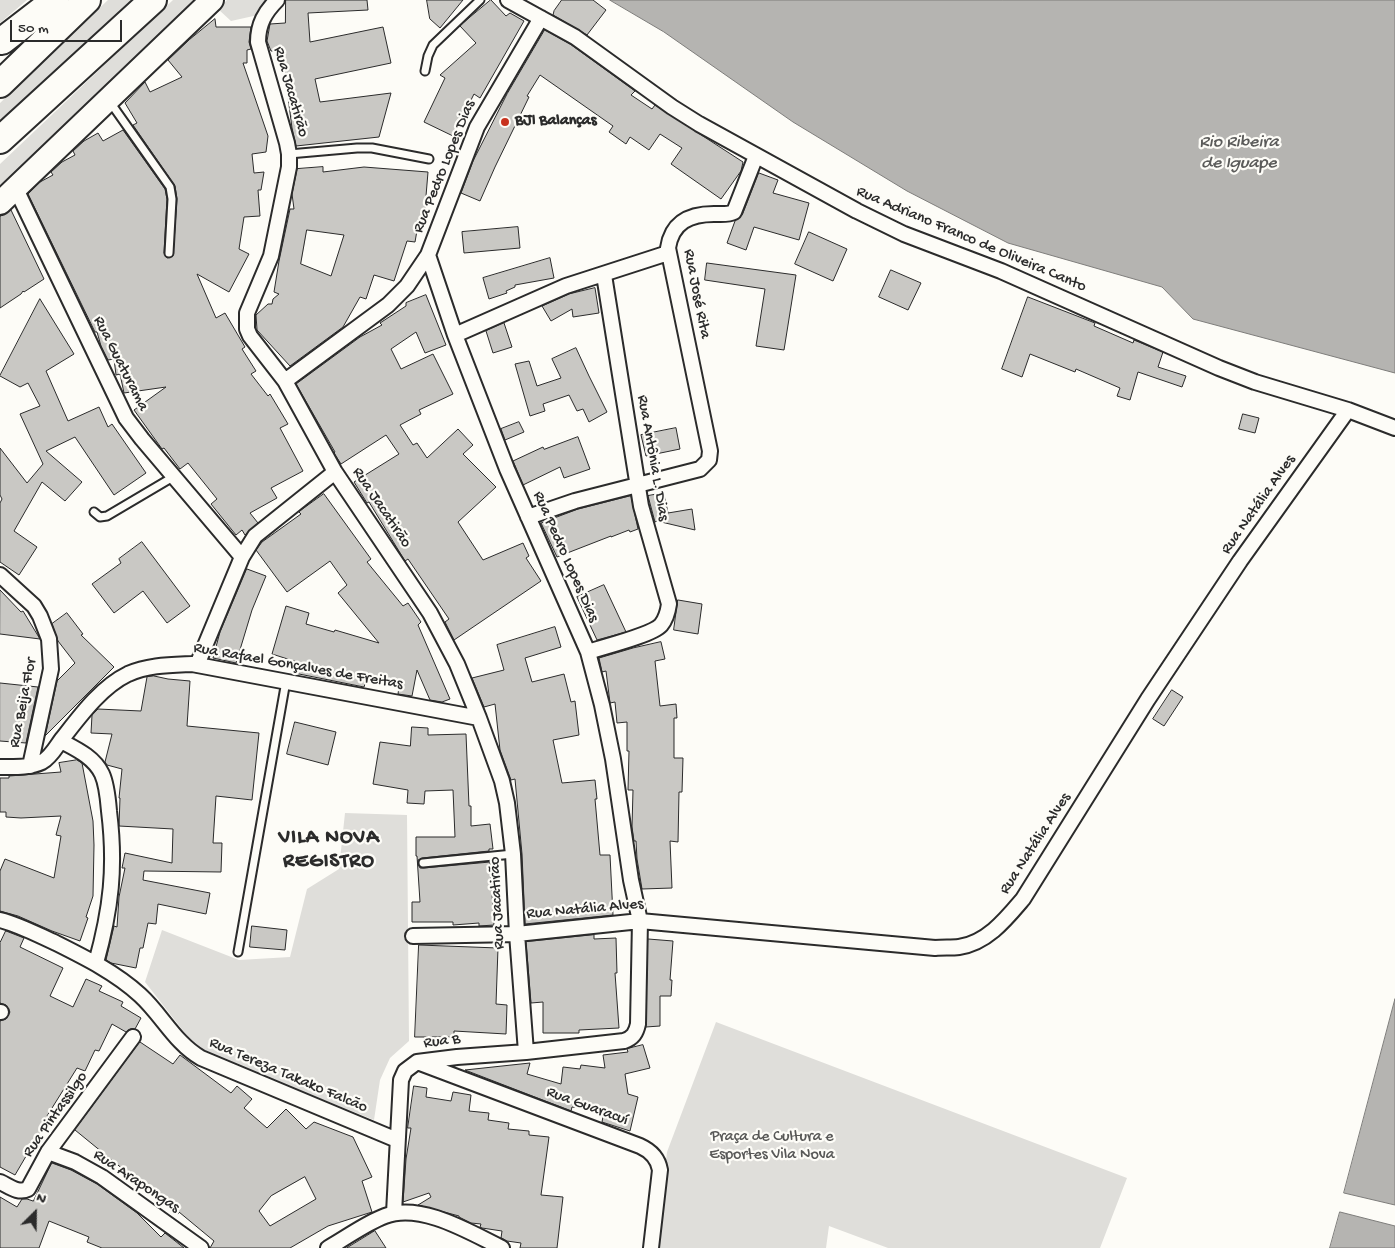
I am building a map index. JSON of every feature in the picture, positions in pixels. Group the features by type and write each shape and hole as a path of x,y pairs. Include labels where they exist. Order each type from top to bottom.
{"highway":[{"path":"0,41 55,0"},
{"path":"0,84 86,0"},
{"path":"0,140 153,0"}],"main road":[{"path":"8,196 212,0"}],"street":[{"name":"Rua Jacatirão","path":"277,0 262,19 258,42 288,143 289,167 271,256 250,304 246,320 250,336 285,381 335,472 420,597 457,664 479,718 502,781 507,803 513,854 526,1052"},
{"name":"Rua Adriano Franco de Oliveira Canto","path":"508,0 575,38 686,116 857,211 904,234 1001,272 1218,368 1255,382 1348,410 1395,428"},
{"name":"Rua Pedro Lopes Dias","path":"526,1052 624,1041 636,1033 638,1024 640,921 631,880 613,759 602,705 588,652 507,468 456,335 428,255 477,127 541,18"},
{"name":"Rua José Rita","path":"637,484 700,469 709,460 710,451 668,254 668,243 672,234 684,220 700,214 729,214 734,212 756,156"},
{"name":"Rua Guaturama","path":"8,196 126,418 242,557"},
{"path":"456,335 566,286 668,254"},
{"path":"285,381 388,306 407,286 428,255"},
{"name":"Rua Antônia L. Dias","path":"588,652 654,630 660,626 668,612 668,595 641,506 604,275"},
{"name":"Rua Natália Alves","path":"413,936 517,934 640,921 935,948 960,947 981,941 1002,924 1023,899 1148,699 1240,561 1348,410"},
{"path":"197,665 242,557 254,536 335,472"},
{"path":"528,517 574,501 637,484"},
{"name":"Rua Beija Flor","path":"0,575 34,606 49,639 51,669 30,766"},
{"name":"Rua Rafael Gonçalves de Freitas","path":"0,767 30,766 42,761 110,686 127,674 148,667 197,665 479,718"},
{"path":"61,741 80,751 93,761 102,774 107,789 113,861 110,907 96,963"},
{"name":"Rua Tereza Takako Falcão","path":"0,920 22,927 96,963 140,995 194,1054 397,1140"},
{"name":"Rua Pintassilgo","path":"0,1182 22,1192 28,1189 48,1152 133,1037"},
{"name":"Rua B","path":"394,1213 397,1140 402,1080 405,1071 417,1062 526,1052"},
{"name":"Rua Guaracuí","path":"417,1062 650,1151 657,1160 660,1170 651,1248"},
{"name":"Rua Arapongas","path":"48,1152 75,1162 102,1177 201,1248"},
{"path":"328,1248 384,1216 394,1213 412,1213 429,1216 473,1242 502,1248"}],"lane":[{"path":"425,71 428,56 433,45 480,0"},
{"path":"109,100 170,187 172,199 169,253"},
{"path":"289,154 372,148 429,160"},
{"path":"94,512 100,517 107,516 174,477"},
{"path":"238,952 286,682"},
{"path":"423,863 513,854"}],"green space":[{"path":"0,0 27,0 0,23"},
{"path":"108,0 134,0 0,128 0,103"},
{"path":"173,0 201,0 0,187 0,164"},
{"path":"227,0 271,0 258,15 231,21 218,9"},
{"path":"345,813 407,815 409,1041 390,1058 380,1080 374,1120 206,1053 188,1037 145,982 162,930 239,960 290,957 307,889 339,869"},
{"name":"Praça de Cultura e Esportes Vila Nova","path":"716,1022 1127,1178 1100,1248 888,1248 829,1226 826,1248 656,1248 667,1152"}],"water":[{"name":"Rio Ribeira de Iguape","path":"610,0 1395,0 1395,373 1193,319 1162,287 1008,243 907,191 793,122 664,32"},
{"path":"1395,999 1395,1205 1344,1193"},
{"path":"1340,1212 1395,1226 1395,1248 1330,1248"}],"building":[{"path":"286,0 367,0 368,10 308,13 310,42 383,27 391,63 315,79 320,102 391,93 379,137 296,146 282,51 271,51 267,41 270,24 285,23"},
{"path":"427,0 463,0 440,28 430,19"},
{"path":"491,0 506,16 510,13 524,21 480,98 474,94 453,136 424,122 445,78 440,75 476,43 460,26"},
{"path":"562,0 593,0 606,10 587,35 553,15"},
{"path":"215,19 216,27 251,27 249,42 251,49 247,50 247,63 243,63 268,136 266,152 252,154 254,173 264,172 261,190 258,190 260,216 244,217 239,249 249,254 229,292 197,274 216,318 225,313 245,347 242,349 256,371 251,374 268,396 270,394 288,424 280,428 303,471 271,488 277,498 250,513 258,523 245,535 242,530 236,535 211,504 217,499 188,463 180,469 164,448 162,449 134,410 166,387 124,393 120,374 116,375 114,359 108,360 97,332 95,332 28,194 40,182 53,175 51,172 62,162 75,155 73,151 84,141 98,133 103,141 123,130 165,189 167,199 164,253 167,258 173,256 177,199 175,186 133,125 137,123 125,103 145,82 150,92 182,77 168,60"},
{"path":"545,30 570,44 635,91 631,95 652,109 655,105 743,162 741,171 721,199 671,164 682,148 660,134 649,150 630,137 626,144 609,132 613,126 540,75 527,96 529,97 480,201 461,193 473,161 507,94"},
{"path":"323,167 323,172 364,167 428,172 424,220 419,219 415,242 407,241 394,281 374,275 366,299 360,297 343,327 290,366 257,330 256,315 268,304 272,304 273,299 279,294 274,292 290,209 294,209 292,194 297,169","holes":["307,230 344,235 331,276 301,264"]},
{"path":"759,173 778,180 773,193 809,203 799,240 754,227 746,250 727,243 735,221 742,215"},
{"path":"11,210 44,279 23,291 0,308 0,217"},
{"path":"518,227 520,248 464,253 462,232"},
{"path":"809,232 847,249 833,281 795,264"},
{"path":"550,258 554,278 515,285 515,287 506,291 507,293 489,299 483,278"},
{"path":"707,263 796,275 784,350 756,346 765,289 705,280"},
{"path":"891,270 921,283 908,310 879,297"},
{"path":"595,288 599,313 573,317 572,309 551,321 542,306 569,294"},
{"path":"426,295 446,345 425,353 416,332 391,349 401,369 433,354 453,394 419,410 421,414 400,425 413,445 417,443 427,458 458,429 473,445 463,454 496,487 458,522 483,560 523,543 529,556 526,558 541,581 454,640 445,622 449,619 408,559 405,561 369,502 367,503 354,482 399,454 386,435 341,464 296,384 360,337 382,325 380,323 406,306 406,303"},
{"path":"1028,297 1095,323 1094,326 1133,343 1134,340 1163,352 1158,367 1186,376 1182,387 1138,372 1130,400 1117,396 1120,388 1076,369 1075,372 1030,354 1022,377 1002,369"},
{"path":"40,299 74,354 46,371 68,421 99,407 108,427 112,424 146,473 114,495 75,437 46,451 82,482 65,501 42,482 14,531 37,547 19,575 0,562 0,503 2,499 0,495 0,448 27,483 43,464 20,414 40,406 28,383 20,387 0,376"},
{"path":"504,323 512,347 493,353 486,331"},
{"path":"576,348 607,412 589,422 583,409 577,411 569,395 543,404 545,411 530,416 515,364 529,361 537,386 561,378 552,359"},
{"path":"1243,414 1259,418 1255,433 1239,429"},
{"path":"519,422 524,432 505,440 501,429"},
{"path":"676,428 680,449 646,456 641,435"},
{"path":"578,437 590,469 564,478 560,467 523,485 513,461 543,447 544,449"},
{"path":"664,493 668,513 692,509 695,530 655,522 648,496"},
{"path":"324,494 371,559 367,562 403,606 408,603 421,622 418,625 450,699 442,702 430,700 417,670 412,696 398,694 399,687 367,678 364,687 294,673 297,662 272,654 286,606 309,613 306,624 379,643 338,593 347,585 330,561 287,592 256,550 262,542 301,514 299,512"},
{"path":"631,496 638,529 611,536 557,557 541,523 578,509"},
{"path":"142,542 190,606 167,623 143,591 114,613 92,584 121,563 119,559"},
{"path":"247,569 266,576 252,610 236,663 213,658 220,632"},
{"path":"604,585 626,632 597,640 577,597"},
{"path":"0,590 21,612 23,611 40,639 0,634"},
{"path":"678,600 702,604 698,634 674,630"},
{"path":"67,613 83,634 81,635 114,667 45,736 57,681 75,663 58,641 52,624"},
{"path":"555,627 561,647 525,658 532,682 564,674 571,702 575,701 579,735 553,740 562,783 595,780 600,855 610,855 613,915 525,924 522,854 515,779 511,780 500,750 495,704 484,707 472,678 504,670 497,645"},
{"path":"661,642 665,659 655,661 660,706 676,704 677,718 674,718 674,758 683,758 682,792 679,792 678,842 670,841 672,888 642,889 636,841 634,841 632,827 633,790 628,790 629,751 627,751 627,722 617,723 615,702 610,703 606,671 602,672 599,658"},
{"path":"154,676 190,681 187,726 259,733 252,800 216,796 213,843 222,843 221,872 144,871 143,880 210,893 206,914 158,904 156,924 148,923 143,948 140,948 136,968 111,963 106,960 114,926 117,927 119,897 125,868 122,868 125,853 172,863 173,829 119,826 122,769 107,765 105,762 112,734 91,733 92,715 98,709 141,711 147,677"},
{"path":"0,683 38,687 26,743 0,741"},
{"path":"1172,690 1183,697 1164,726 1153,719"},
{"path":"295,722 336,732 328,765 287,754"},
{"path":"412,727 428,728 428,735 466,734 471,826 490,824 493,849 422,858 418,860 418,864 420,868 424,868 490,862 494,925 479,926 479,923 453,925 453,922 412,922 412,902 420,902 416,837 455,837 453,790 425,791 424,804 407,803 408,790 373,784 380,742 410,746"},
{"path":"77,760 82,763 93,821 94,845 93,896 80,941 18,916 0,911 0,871 5,859 54,878 61,836 56,835 61,816 6,817 6,812 0,812 0,778 61,772 59,763"},
{"path":"252,926 287,930 285,950 250,947"},
{"path":"6,931 24,938 20,947 63,968 50,996 73,1007 86,979 102,986 99,991 123,1002 121,1006 141,1018 135,1029 130,1029 126,1032 112,1024 99,1051 95,1050 85,1071 77,1068 47,1116 49,1117 15,1175 0,1167 0,1021 6,1019 10,1012 6,1005 0,1003 0,943"},
{"path":"594,935 594,939 616,938 617,973 615,973 619,1028 579,1030 579,1033 543,1033 543,1002 531,1003 526,942"},
{"path":"648,939 673,941 670,980 672,980 671,996 660,996 660,1026 646,1027"},
{"path":"419,945 498,948 496,1004 507,1005 506,1034 454,1031 454,1037 415,1037"},
{"path":"140,1042 173,1064 180,1055 231,1093 237,1086 252,1099 244,1108 267,1128 286,1109 306,1129 314,1122 353,1137 372,1177 362,1181 372,1212 328,1226 290,1248 210,1248 214,1241 75,1130","holes":["305,1177 316,1199 270,1226 259,1211 271,1196"]},
{"path":"643,1045 650,1068 625,1074 628,1094 638,1097 630,1131 602,1122 604,1111 572,1107 571,1111 465,1070 530,1063 527,1074 561,1084 563,1067 580,1069 581,1065 605,1068 603,1055 628,1052 627,1049"},
{"path":"414,1086 427,1088 426,1097 451,1101 453,1092 471,1095 469,1111 489,1113 488,1120 509,1123 508,1129 529,1131 529,1135 549,1137 541,1195 563,1197 557,1248 520,1248 521,1243 501,1238 502,1231 482,1228 480,1227 481,1224 471,1223 459,1216 418,1205 431,1197 429,1193 403,1202 406,1159 411,1128 408,1128"},
{"path":"52,1163 71,1170 97,1184 137,1213 161,1237 165,1233 184,1248 102,1248 87,1242 89,1237 49,1221 39,1248 0,1248 0,1197 17,1207 22,1199 33,1201"},
{"path":"375,1231 386,1248 347,1248"}],"place":[{"name":"BJI Balanças","path":"505,122"}],"district":[{"name":"VILA NOVA REGISTRO","path":"329,851"}]}
